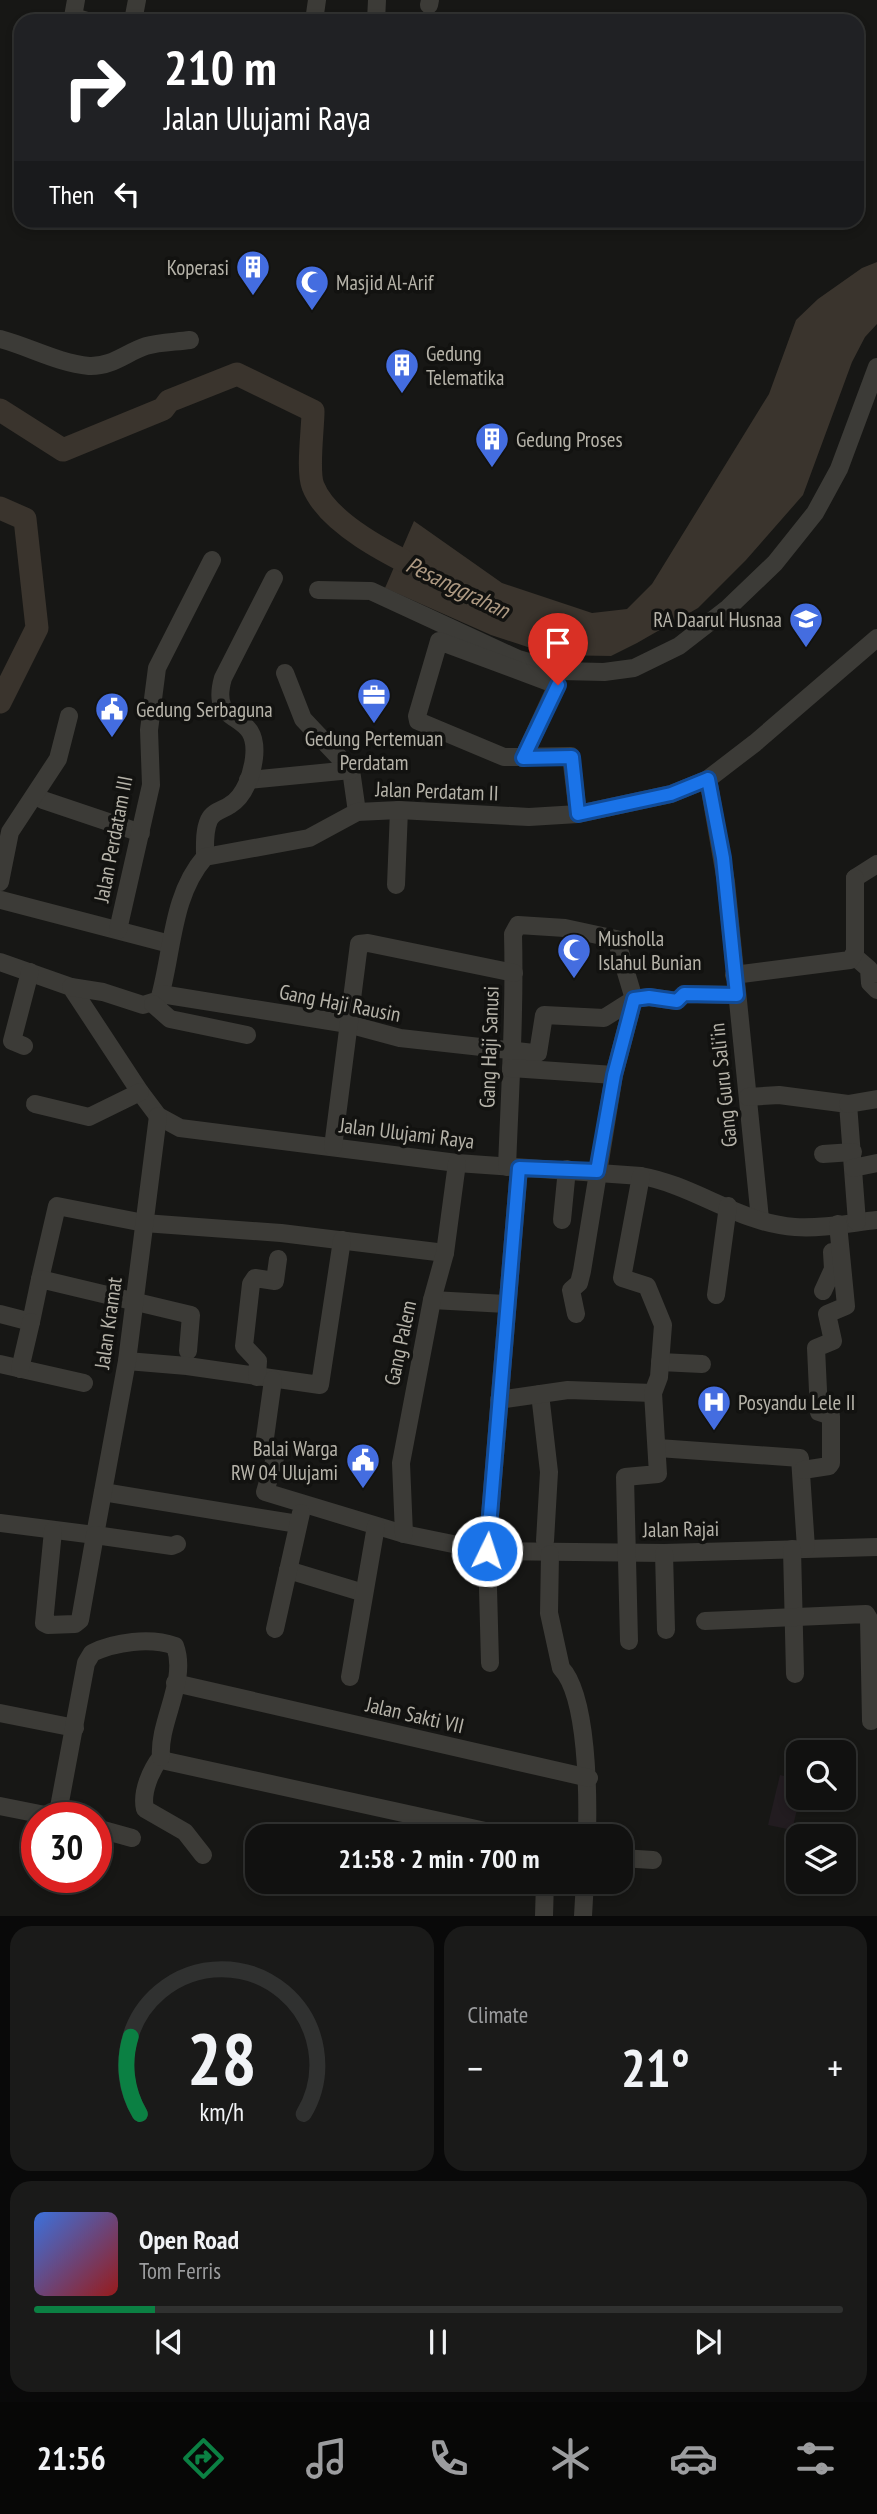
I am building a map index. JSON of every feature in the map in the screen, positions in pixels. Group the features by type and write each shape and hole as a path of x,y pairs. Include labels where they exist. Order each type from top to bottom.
{"street":[{"path":"0,340 25,346 36,353 92,366 123,360 145,347 190,340"},
{"path":"318,590 371,592 518,659 560,671 604,672 634,668 679,646 728,608 775,563 815,513 839,469 877,367"},
{"name":"Jalan Perdatam III","path":"118,930 151,785 149,730 158,668 212,560"},
{"path":"247,1035 170,1019 157,999 187,883 205,857 206,828 210,817 240,798 254,759 255,738 247,725 225,712 219,703 219,692 228,668 274,578"},
{"name":"Jalan Perdatam II","path":"205,857 309,838 356,812 399,810 529,817 578,814 671,794 708,779 755,743 877,638"},
{"path":"523,758 558,685 439,641 418,721 503,757 523,758 572,757 578,814"},
{"path":"285,673 303,719 351,770 356,812"},
{"path":"69,716 58,759 38,798 10,832 0,894 170,944"},
{"path":"248,780 351,770"},
{"name":"Gang Guru Sali'in","path":"708,779 724,870 760,1219"},
{"path":"38,798 141,833"},
{"path":"396,885 399,810"},
{"path":"855,878 875,868 877,864"},
{"path":"855,878 877,878"},
{"path":"855,878 854,956 869,969 870,983 877,990"},
{"name":"Gang Haji Sanusi","path":"513,1167 511,1059 515,928 518,925 565,929 616,939 634,999"},
{"path":"333,1147 359,944 368,943 514,973"},
{"path":"734,975 845,961 854,956"},
{"path":"0,962 71,988 103,992 143,1005 157,999"},
{"path":"24,1046 12,1041 30,972"},
{"path":"71,988 158,1116"},
{"path":"511,1059 538,1053 544,1015 604,1018 634,999 649,997 677,1001 684,994 737,995"},
{"name":"Gang Haji Rausin","path":"157,999 348,1024 400,1038 511,1059"},
{"path":"576,1314 571,1290 579,1283 582,1271 614,1075 634,999"},
{"path":"511,1059 614,1075"},
{"path":"35,1104 89,1117 140,1092"},
{"path":"748,1097 779,1095 848,1104 877,1099"},
{"path":"823,1291 833,1269 839,1224 853,1160 848,1104"},
{"name":"Jalan Ulujami Raya","path":"158,1116 180,1128 457,1163 641,1176 661,1180 760,1219 794,1227 877,1220"},
{"name":"Jalan Kramat","path":"53,1531 44,1623 75,1624 80,1620 127,1361 158,1116"},
{"path":"823,1154 877,1163"},
{"name":"Gang Palem","path":"404,1535 401,1463 432,1300 445,1253 457,1163"},
{"path":"490,1663 487,1551 506,1304 513,1167"},
{"path":"562,1220 567,1169"},
{"path":"629,1641 625,1477 656,1476 653,1393 660,1362 663,1325 658,1307 647,1286 622,1278 641,1176"},
{"path":"20,1369 57,1206 144,1223 342,1240 445,1253"},
{"path":"716,1295 728,1206"},
{"path":"803,1470 829,1466 831,1463 831,1416 819,1412 816,1348 832,1341 827,1314 846,1306 839,1224"},
{"path":"127,1361 187,1366 320,1385 342,1240"},
{"path":"265,1378 258,1361 243,1346 251,1284 255,1278 275,1281 278,1259"},
{"path":"40,1279 192,1315 188,1351"},
{"path":"432,1300 506,1304"},
{"path":"0,1314 31,1322"},
{"path":"660,1362 702,1364"},
{"path":"0,1364 85,1383"},
{"name":"Jalan Rajai","path":"265,1378 264,1445 275,1458 265,1492 302,1506 404,1535 487,1551 548,1547 664,1553 877,1547"},
{"path":"499,1400 589,1390 653,1393"},
{"path":"540,1394 549,1472 549,1613 561,1661 571,1686 589,1778 587,1824"},
{"path":"657,1448 794,1455 800,1458 803,1470 794,1616 795,1674"},
{"path":"103,1492 298,1524"},
{"path":"275,1629 302,1506"},
{"path":"0,1523 172,1546 177,1544"},
{"path":"350,1677 376,1526"},
{"path":"664,1553 666,1630"},
{"path":"288,1570 364,1593"},
{"path":"705,1621 866,1614 869,1619 872,1721"},
{"path":"61,1802 86,1663 92,1653 134,1643 175,1646 175,1683 161,1757 152,1770 144,1803 145,1809 185,1832 203,1855"},
{"name":"Jalan Sakti VII","path":"175,1683 589,1778"},
{"path":"0,1713 75,1728"},
{"path":"161,1757 166,1761 453,1824"},
{"path":"0,1806 21,1810"},
{"path":"112,1832 132,1838"},
{"path":"633,1859 653,1860"},
{"path":"544,1916 545,1894"},
{"path":"583,1916 584,1894"}],"shaded area":[{"path":"780,1775 786,1776 786,1810 797,1810 793,1824 786,1824 786,1829 768,1825"}],"water":[{"path":"877,262 877,324 865,337 852,362 803,495 746,560 698,608 611,656 552,655 491,635 385,588 414,521 502,583 592,613 627,609 652,584 769,394 796,320 818,299 862,268"}],"waterway":[{"name":"Pesanggrahan","path":"0,410 63,450 163,409 169,401 237,374 313,411 310,470 313,486 321,500 332,513 362,537 426,572"},
{"name":"Pesanggrahan","path":"0,508 25,519 37,628 0,702"}],"place":[{"name":"Koperasi","path":"253,297"},
{"name":"Masjid Al-Arif","path":"312,312"},
{"name":"Gedung Telematika","path":"402,395"},
{"name":"Gedung Proses","path":"492,469"},
{"name":"RA Daarul Husnaa","path":"806,649"},
{"name":"Gedung Pertemuan Perdatam","path":"374,725"},
{"name":"Gedung Serbaguna","path":"112,739"},
{"name":"Musholla Islahul Bunian","path":"574,980"},
{"name":"Posyandu Lele II","path":"714,1432"},
{"name":"Balai Warga RW 04 Ulujami","path":"363,1490"}],"route":[{"path":"487,1551 519,1168 597,1171 614,1075 634,999 649,997 677,1001 684,994 737,995 723,858 708,779 671,794 578,814 572,757 523,758 558,685"}]}
